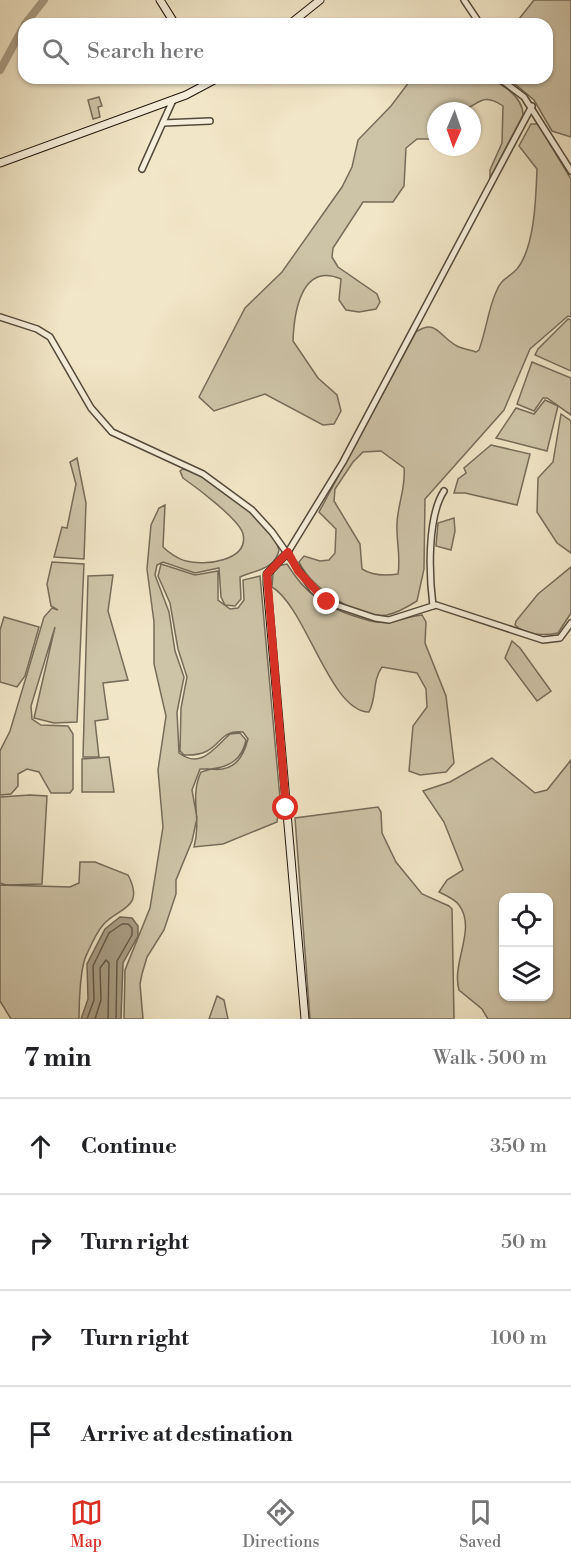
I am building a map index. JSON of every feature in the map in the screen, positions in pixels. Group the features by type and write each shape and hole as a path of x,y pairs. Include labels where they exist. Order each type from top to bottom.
{"street":[{"path":"160,0 171,18"},
{"path":"298,18 320,0"},
{"path":"465,0 476,18"},
{"path":"0,163 173,100 202,84"},
{"path":"507,84 532,106 571,171"},
{"path":"142,169 173,100"},
{"path":"305,1019 267,574 288,552 343,462 532,106"},
{"path":"163,123 210,121"},
{"path":"0,317 50,337 91,408 112,432 203,474 258,516 288,552 313,590 327,602 348,610 389,620 433,606 543,640 560,638 571,623"},
{"path":"433,606 430,570 434,508 444,492"}],"shaded area":[{"path":"534,0 571,0 571,137 552,131 534,100 515,84 553,84 553,18 520,18"},
{"path":"408,84 500,84 517,98 522,109 523,115 490,178 490,170 502,143 503,106 490,100 427,102 427,139 417,139 406,148 404,186 393,202 363,202 333,248 332,257 338,267 377,294 380,302 376,309 359,312 346,310 339,300 341,279 327,276 317,278 308,284 302,293 295,317 293,341 318,378 337,395 341,411 334,424 323,425 265,394 214,411 199,397 245,308 282,272 342,187 352,167 358,140 391,106"},
{"path":"99,97 102,106 98,107 100,117 93,119 88,100"},
{"path":"531,124 538,124 571,179 571,317 568,316 530,349 504,410 425,499 424,569 417,601 387,615 362,612 349,607 325,591 305,572 299,562 304,556 320,561 329,560 335,553 336,529 319,512 416,332 423,328 433,328 457,346 476,352 479,350 496,292 501,283 517,269 528,248 531,235 537,169 519,146","holes":["381,451 404,468 397,523 398,574 370,573 362,569 360,544 334,501 335,489 353,462 363,452"]},
{"path":"568,319 571,320 571,371 535,355 538,349"},
{"path":"532,362 571,378 571,415 547,398 543,398 534,411 517,404"},
{"path":"545,400 558,406 547,451 496,438 516,408 534,414"},
{"path":"561,414 571,421 571,553 557,543 537,512 538,478 553,462"},
{"path":"491,445 530,454 517,505 465,493 454,493 458,479 466,473 464,468"},
{"path":"77,458 86,503 84,559 54,557 62,527 67,528 76,484 70,462"},
{"path":"183,469 208,479 238,501 265,527 279,550 277,557 269,565 240,577 241,599 235,606 225,605 221,597 219,568 195,573 163,562 157,565 155,575 169,612 175,651 184,677 177,712 179,753 187,758 201,758 230,734 240,733 246,740 238,757 229,764 211,769 225,768 236,763 240,758 248,739 243,732 234,732 227,734 206,752 184,755 180,751 181,708 187,677 178,649 170,603 158,576 161,564 195,575 218,571 218,600 230,609 238,608 244,600 243,580 260,576 280,798 277,822 223,844 194,847 197,820 192,841 176,880 176,894 164,930 147,957 142,974 140,984 143,1019 124,1019 125,970 150,908 163,827 158,770 166,716 154,664 154,622 147,569 151,525 159,508 165,505 163,547 186,561 204,563 224,560 233,556 243,543 240,528 217,504 183,478 180,471","holes":["200,769 211,769 201,772 198,781 196,815 192,790"]},
{"path":"454,518 455,531 451,550 436,546 438,523"},
{"path":"52,562 84,564 77,722 54,723 34,718 55,627 31,706 32,719 41,725 68,726 73,734 73,789 70,793 51,793 39,772 27,769 18,774 18,786 11,794 0,795 0,751 10,731 44,617 52,608 58,610 51,606 47,584"},
{"path":"287,564 308,591 324,603 343,612 381,622 422,615 426,622 425,643 446,696 454,763 446,772 420,775 409,771 413,726 427,707 426,689 417,673 382,667 369,712 355,707 342,695 330,678 296,615 284,598 272,587 273,574 277,566"},
{"path":"571,567 571,613 558,633 535,634 515,625 538,594"},
{"path":"113,575 108,611 128,680 103,683 108,719 95,721 99,757 83,757 88,576"},
{"path":"4,617 39,627 25,676 17,687 0,682 0,630"},
{"path":"512,641 520,648 551,691 537,701 505,658"},
{"path":"109,757 114,792 82,792 82,759"},
{"path":"492,758 535,793 547,790 571,760 571,1019 488,1019 482,1009 459,990 457,980 465,935 464,914 457,903 439,892 447,880 463,870 444,822 423,791 450,782"},
{"path":"47,796 42,884 6,885 0,883 0,797"},
{"path":"378,807 381,812 382,833 396,862 422,894 452,909 454,1019 310,1019 295,818"},
{"path":"80,862 95,862 128,875 133,886 132,901 103,925 90,947 81,976 79,1019 11,1019 0,1001 0,885 70,887 79,883"},
{"path":"217,996 224,1000 228,1019 209,1019"}],"water":[{"path":"120,917 132,918 138,926 138,936 123,963 121,1019 81,1019 88,999 87,964 105,929"}],"waterway":[{"path":"30,18 44,0"},
{"path":"0,70 18,37"}],"route":[{"path":"286,808 267,574 288,552 298,571 313,590 327,602"}]}
